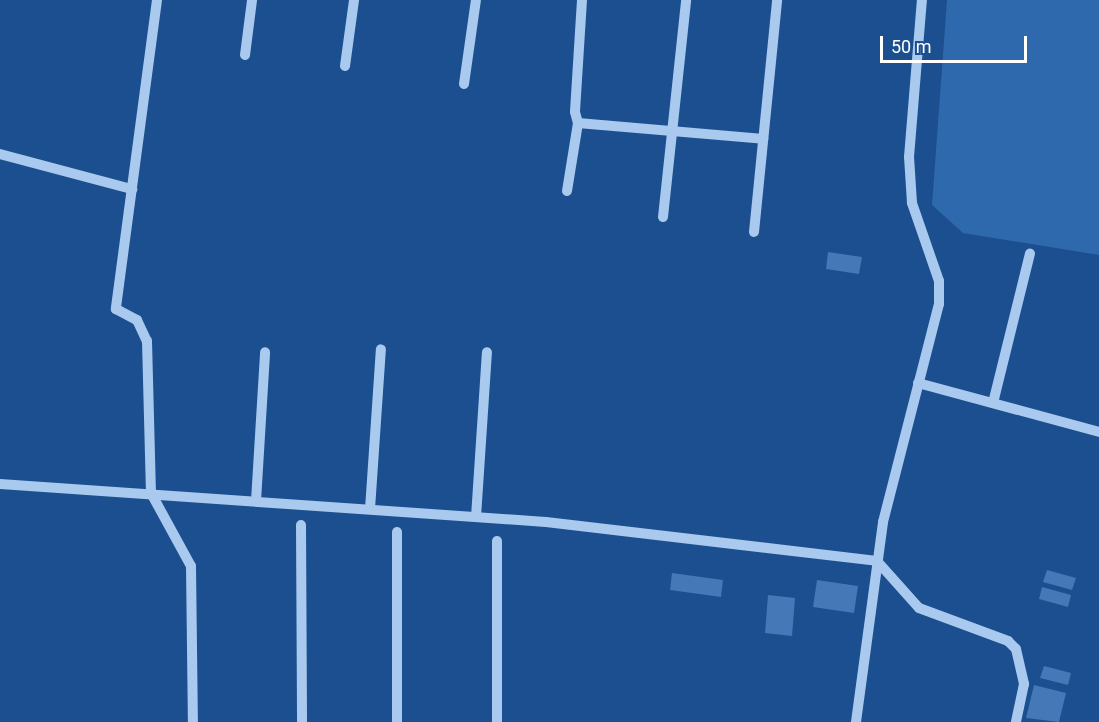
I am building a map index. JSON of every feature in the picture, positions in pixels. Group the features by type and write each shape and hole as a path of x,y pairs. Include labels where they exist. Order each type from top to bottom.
{"street":[{"path":"157,0 116,309 137,320 147,341 151,493 191,566 193,722"},
{"path":"245,55 252,0"},
{"path":"345,66 354,0"},
{"path":"464,84 476,0"},
{"path":"567,191 578,123 582,0"},
{"path":"663,217 686,0"},
{"path":"754,232 777,0"},
{"path":"856,722 870,640 883,522 939,304 939,281 912,203 909,157 922,0"},
{"path":"578,123 764,139"},
{"path":"0,154 132,189"},
{"path":"993,403 1030,254"},
{"path":"370,509 381,349"},
{"path":"256,501 265,352"},
{"path":"476,517 487,352"},
{"path":"918,383 1099,432"},
{"path":"0,484 476,517 878,561 919,608 1008,641 1016,649 1024,684 1016,722"},
{"path":"301,525 302,722"},
{"path":"397,532 397,722"},
{"path":"497,541 497,722"}],"shaded area":[{"path":"947,0 1099,0 1099,255 963,233 932,205"}],"building":[{"path":"828,252 862,257 859,274 826,269"},
{"path":"1047,570 1076,578 1072,590 1043,582"},
{"path":"672,573 723,580 721,597 670,590"},
{"path":"817,580 858,586 854,613 813,607"},
{"path":"1042,587 1071,595 1068,607 1039,599"},
{"path":"768,595 795,598 792,636 765,633"},
{"path":"1044,666 1071,673 1068,685 1040,678"},
{"path":"1034,685 1066,693 1059,722 1026,718"}]}
